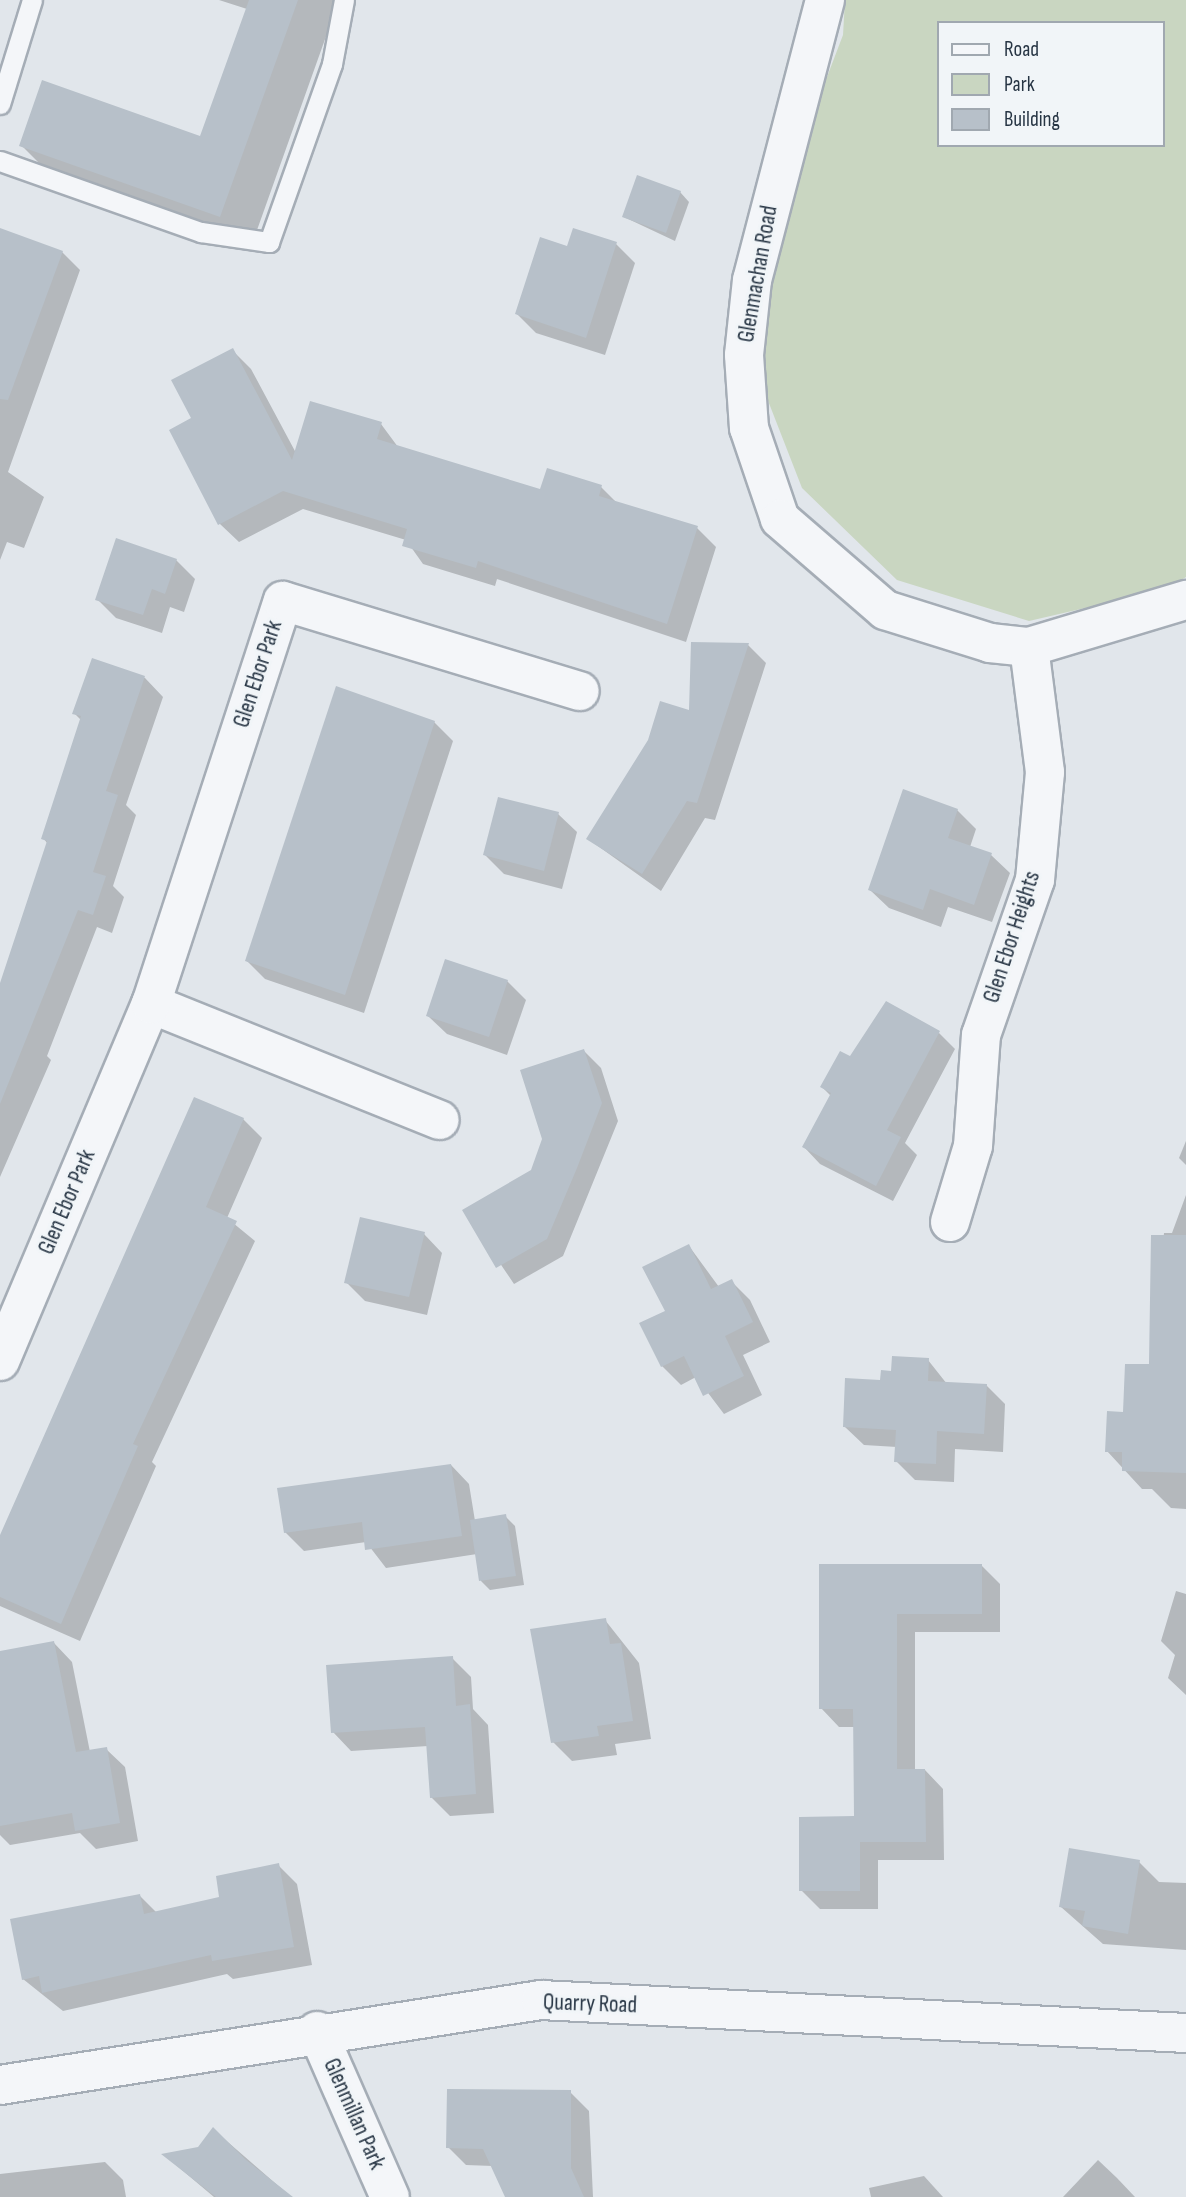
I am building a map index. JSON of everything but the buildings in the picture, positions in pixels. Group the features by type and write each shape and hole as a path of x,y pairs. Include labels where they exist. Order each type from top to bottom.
{"street":[{"name":"Glenmachan Road","path":"825,0 752,280 744,355 749,428 780,519 885,610 989,643 1029,647 1186,600"},
{"name":"Glen Ebor Park","path":"0,1361 151,1004 283,601 580,691"},
{"name":"Glen Ebor Heights","path":"950,1223 973,1146 981,1035 1035,880 1045,772 1029,647"},
{"path":"151,1004 440,1120"},
{"name":"Quarry Road","path":"0,2085 317,2031 541,2000 1186,2033"},
{"name":"Glenmillan Park","path":"317,2031 390,2197"}],"lane":[{"path":"0,104 32,0"},
{"path":"0,161 201,232 269,242 332,64 344,0"}],"green space":[{"path":"845,0 1186,0 1186,577 1167,589 1029,621 897,580 802,488 765,393 762,307 798,153 843,35"}]}
